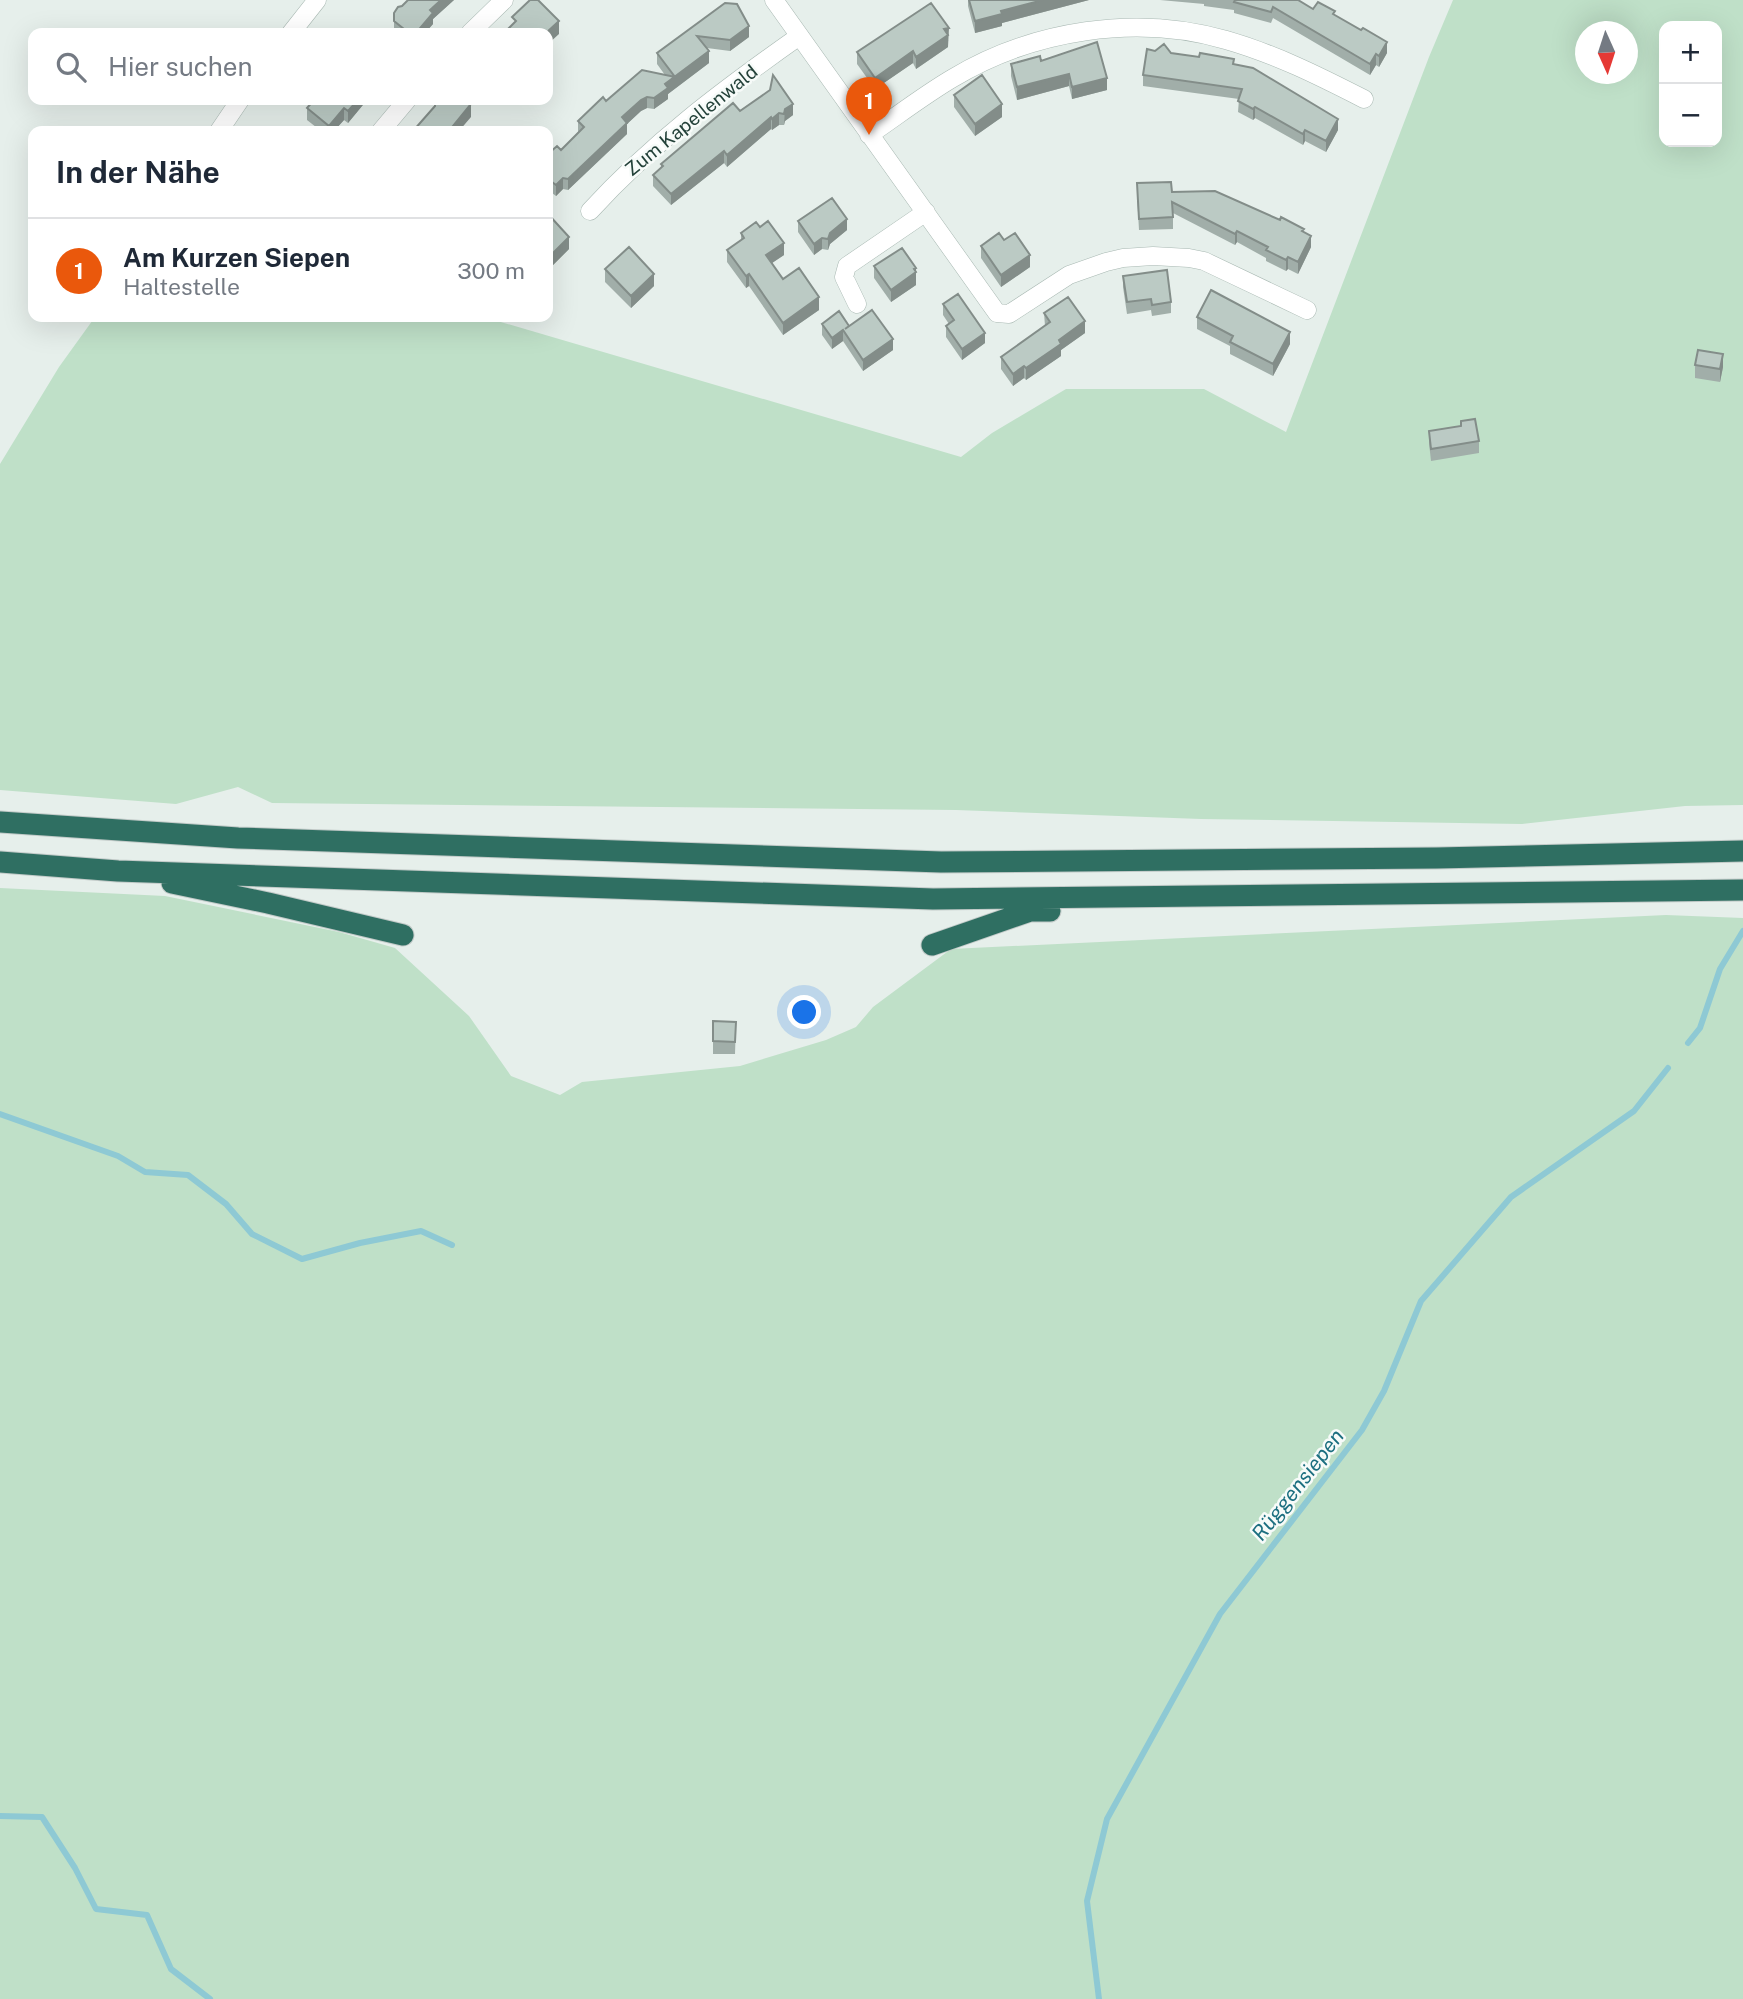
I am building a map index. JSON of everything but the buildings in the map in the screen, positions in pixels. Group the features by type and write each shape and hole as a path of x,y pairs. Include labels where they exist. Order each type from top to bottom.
{"highway":[{"path":"0,821 238,838 941,862 1437,858 1743,851"},
{"path":"0,862 118,871 933,899 1743,890"},
{"path":"118,871 403,935"},
{"path":"932,945 1030,911 1180,909 1228,897"}],"street":[{"path":"294,28 317,0"},
{"path":"475,28 504,0"},
{"path":"774,0 997,313 1009,314 1050,286 1088,267 1123,258 1153,256 1204,261 1307,310"},
{"path":"869,135 953,78 1012,49 1072,34 1120,29 1170,29 1224,39 1286,61 1363,99"},
{"name":"Zum Kapellenwald","path":"590,211 628,170 713,97 798,37"},
{"path":"222,126 237,105"},
{"path":"385,126 403,105"},
{"path":"857,304 844,277 846,266 926,212"}],"green space":[{"path":"1453,0 1743,0 1743,805 1685,806 1522,824 1201,819 956,810 272,803 238,787 176,804 0,790 0,464 59,367 91,322 501,322 961,457 992,433 1066,389 1204,389 1286,432"},
{"path":"0,888 165,896 339,932 395,948 469,1016 511,1076 560,1095 582,1082 740,1066 826,1040 856,1027 873,1007 951,949 1666,915 1743,918 1743,1999 0,1999"}],"waterway":[{"name":"Rüggensiepen","path":"1688,1043 1700,1028 1720,969 1743,931"},
{"name":"Rüggensiepen","path":"1099,1999 1087,1901 1107,1819 1220,1614 1362,1430 1384,1391 1421,1301 1511,1197 1634,1111 1668,1068"},
{"path":"0,1114 118,1156 145,1172 188,1175 226,1204 252,1234 302,1259 360,1243 421,1231 452,1245"},
{"path":"0,1816 42,1817 75,1868 96,1909 147,1915 171,1969 210,1999"}],"place":[{"name":"Am Kurzen Siepen","path":"869,135"}]}
